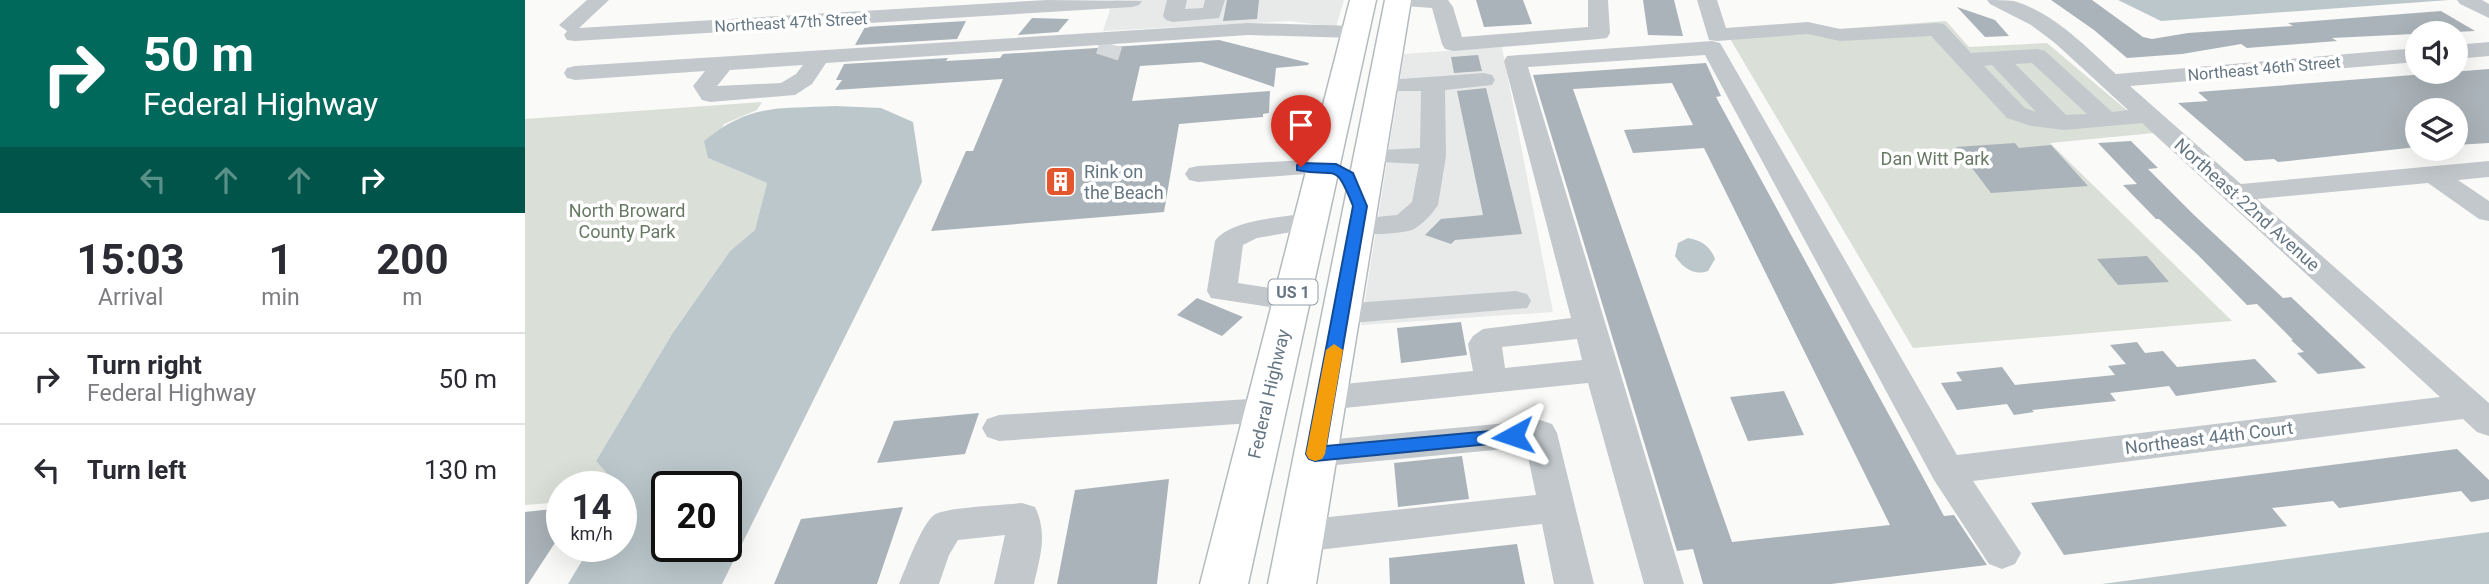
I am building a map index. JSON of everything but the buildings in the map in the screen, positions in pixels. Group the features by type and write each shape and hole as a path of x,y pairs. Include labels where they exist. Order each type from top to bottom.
{"main road":[{"name":"US 1","path":"1292,584 1398,0"},
{"name":"Federal Highway","path":"1224,584 1359,16"},
{"path":"1337,106 1343,137 1353,147 1371,156"},
{"path":"1322,167 1336,169 1348,176 1358,216"}],"street":[{"path":"599,0 570,25 751,10 965,0"},
{"path":"1177,0 1173,16 1212,14 1215,0"},
{"path":"1398,0 1438,2 1443,6 1453,44 1599,33 1598,0"},
{"path":"1707,0 1717,35 1808,28 1840,35 1936,29 2016,113 2032,121 2059,122 2148,115"},
{"name":"Northeast 22nd Avenue","path":"1997,0 2029,16 2063,38 2480,415"},
{"path":"2467,0 2489,12"},
{"name":"Northeast 47th Street","path":"575,35 1130,6"},
{"path":"575,73 820,56 1112,41 1359,16"},
{"path":"1664,584 1515,61 1711,48 1947,470 2002,553"},
{"path":"2468,51 2489,49"},
{"path":"1967,60 2037,55 2105,118"},
{"path":"724,63 705,86 710,96 787,90 804,79 820,56"},
{"name":"Northeast 46th Street","path":"2112,81 2405,56"},
{"path":"1997,58 2059,122"},
{"path":"1382,86 1484,80"},
{"path":"1358,216 1404,223 1425,205 1433,156 1433,84"},
{"path":"1371,156 1433,156"},
{"path":"1198,174 1322,167"},
{"path":"2233,192 2489,169"},
{"path":"2433,174 2489,213"},
{"path":"1291,300 1222,291 1229,241 1249,231 1310,222"},
{"path":"1341,314 1516,301"},
{"path":"1491,381 1484,344 1487,340 1589,327"},
{"path":"1325,398 1601,370"},
{"path":"999,428 1265,410"},
{"name":"Northeast 44th Court","path":"1947,470 2480,415"},
{"path":"1315,454 1540,433 1574,584"},
{"path":"1301,536 1556,508"},
{"path":"919,584 932,550 947,526 1022,518 1025,541 1014,584"}],"shaded area":[{"path":"1113,0 1344,0 1336,27 1290,21 1103,31"},
{"path":"2118,0 2449,0 2161,21"},
{"path":"1502,47 1553,312 1361,325 1404,54"},
{"path":"881,108 913,122 922,182 742,544 742,471 651,471 651,562 733,562 722,584 568,584 581,562 637,562 637,471 605,471 596,461 672,334 730,251 755,230 767,183 708,158 704,141 736,120 765,110"},
{"path":"1688,238 1697,240 1711,251 1715,259 1708,271 1689,270 1675,256 1678,243"},
{"path":"2489,532 2489,584 2102,584"}],"green space":[{"name":"Dan Witt Park","path":"1946,21 1969,47 2047,43 2154,133 2050,143 2232,321 1913,348 1729,37"},
{"name":"North Broward County Park","path":"762,102 757,110 724,124 708,158 767,183 755,230 730,251 672,334 596,461 605,471 546,471 546,503 525,505 525,119"}],"tunnel":[{"path":"1107,57 1111,44"}],"slow traffic":[{"path":"1315,454 1334,350"}],"place":[{"name":"Rink on the Beach","path":"1061,182"}],"route":[{"path":"1301,167 1336,169 1348,176 1360,206 1315,454 1513,436"}]}
